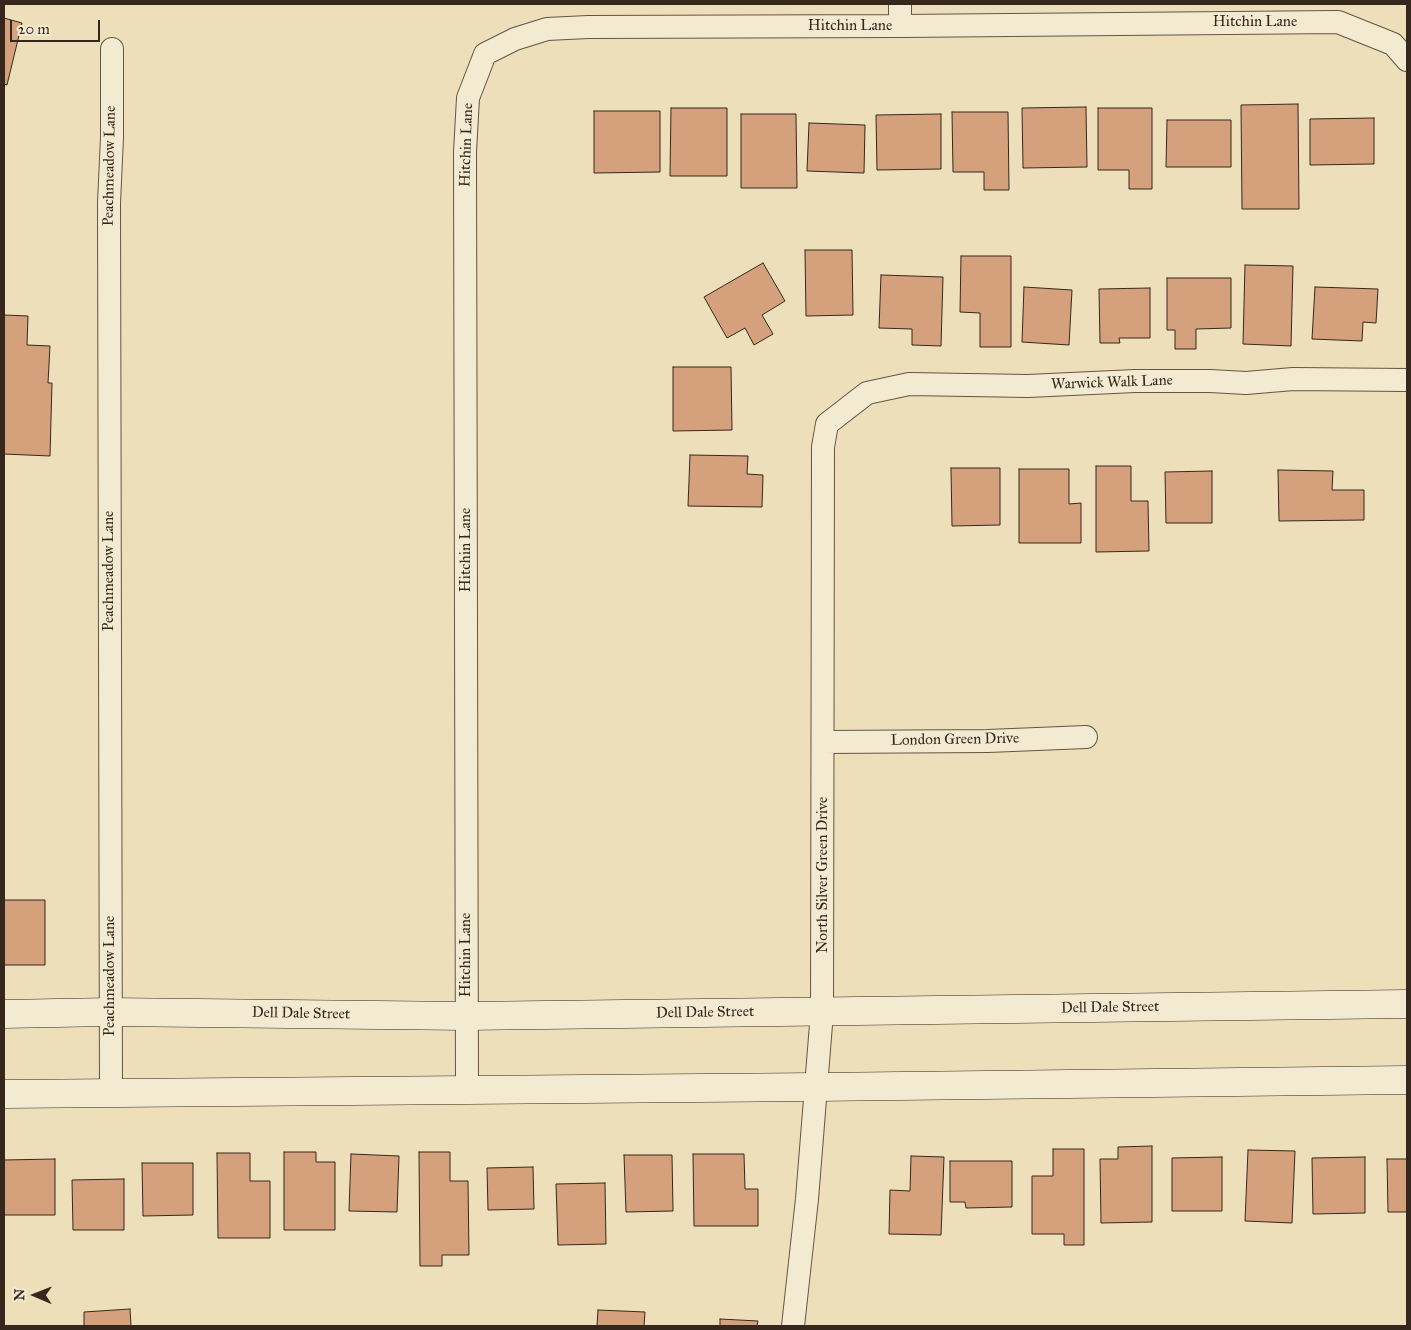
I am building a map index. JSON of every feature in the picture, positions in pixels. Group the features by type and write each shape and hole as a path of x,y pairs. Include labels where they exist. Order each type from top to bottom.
{"main road":[{"name":"Dell Dale Street","path":"4,1014 110,1012 466,1016 1407,1004"},
{"path":"4,1094 1407,1080"}],"street":[{"path":"900,4 900,26"},
{"name":"Hitchin Lane","path":"467,1090 465,152 468,98 485,54 515,39 547,29 588,27 1338,22 1393,44 1407,60"},
{"name":"Peachmeadow Lane","path":"111,1093 109,203 112,137 112,49"},
{"name":"Warwick Walk Lane","path":"827,424 867,393 909,384 1028,386 1135,381 1246,383 1293,379 1407,380"},
{"name":"North Silver Green Drive","path":"793,1326 822,1012 823,447 827,424"},
{"name":"London Green Drive","path":"823,742 988,741 1086,737"}],"building":[{"path":"4,18 22,23 7,85 4,84"},
{"path":"1298,104 1299,209 1242,209 1241,105"},
{"path":"1086,107 1087,167 1023,168 1022,108"},
{"path":"671,108 727,108 727,176 670,176"},
{"path":"1098,108 1152,108 1152,189 1129,189 1129,170 1098,170"},
{"path":"594,111 660,111 660,172 594,173"},
{"path":"952,112 1008,112 1009,190 984,190 984,172 953,172"},
{"path":"741,114 796,114 797,188 741,188"},
{"path":"941,114 941,169 877,170 876,115"},
{"path":"1374,118 1374,164 1310,165 1310,119"},
{"path":"1167,120 1231,120 1231,167 1166,167"},
{"path":"809,123 865,125 864,173 807,171"},
{"path":"805,250 852,250 853,315 806,316"},
{"path":"961,256 1011,256 1011,347 980,347 980,313 960,312"},
{"path":"763,263 785,301 762,315 773,334 754,345 745,328 727,338 704,297"},
{"path":"1245,265 1293,266 1291,346 1243,344"},
{"path":"881,275 943,277 941,346 912,345 912,329 879,328"},
{"path":"1167,278 1231,278 1231,328 1196,329 1196,349 1175,349 1175,330 1167,330"},
{"path":"1024,287 1072,290 1069,345 1022,342"},
{"path":"1315,287 1378,289 1376,323 1363,322 1362,341 1312,339"},
{"path":"1150,288 1150,338 1119,338 1120,343 1100,343 1099,289"},
{"path":"4,315 28,316 27,345 50,346 48,383 52,383 50,456 4,454"},
{"path":"673,367 731,367 732,430 673,431"},
{"path":"690,455 748,456 747,474 763,475 762,507 688,506"},
{"path":"1096,466 1131,466 1131,501 1148,501 1149,551 1096,552"},
{"path":"951,468 1000,468 1000,525 952,526"},
{"path":"1019,469 1069,469 1069,504 1081,503 1081,543 1019,543"},
{"path":"1278,470 1333,471 1332,490 1364,490 1364,520 1279,521"},
{"path":"1212,471 1212,523 1166,523 1165,472"},
{"path":"4,900 45,900 45,965 4,965"},
{"path":"1152,1146 1152,1222 1101,1223 1100,1159 1118,1159 1118,1147"},
{"path":"1053,1149 1084,1149 1084,1245 1064,1245 1064,1234 1032,1234 1032,1176 1053,1176"},
{"path":"1248,1150 1295,1151 1292,1223 1245,1221"},
{"path":"284,1152 316,1152 316,1162 335,1162 335,1230 284,1230"},
{"path":"419,1152 450,1152 450,1181 468,1181 469,1255 442,1255 442,1266 420,1266"},
{"path":"217,1153 250,1153 250,1181 270,1181 270,1238 218,1238"},
{"path":"351,1154 399,1156 397,1212 349,1211"},
{"path":"693,1154 744,1154 745,1189 758,1189 758,1226 694,1226"},
{"path":"624,1155 672,1155 673,1211 626,1212"},
{"path":"911,1156 944,1157 941,1235 889,1234 890,1190 910,1191"},
{"path":"1222,1157 1222,1211 1172,1211 1172,1158"},
{"path":"1365,1157 1365,1213 1313,1214 1312,1158"},
{"path":"55,1159 55,1215 4,1215 4,1160"},
{"path":"1387,1159 1407,1159 1407,1212 1388,1212"},
{"path":"950,1161 1012,1161 1012,1207 966,1208 965,1202 950,1202"},
{"path":"142,1163 193,1163 193,1215 143,1216"},
{"path":"533,1167 534,1209 488,1210 487,1168"},
{"path":"124,1179 124,1230 73,1230 72,1180"},
{"path":"605,1183 606,1244 558,1245 556,1184"},
{"path":"130,1309 131,1326 84,1326 84,1312"},
{"path":"598,1310 645,1312 644,1326 597,1326"},
{"path":"720,1319 758,1321 757,1326 720,1326"}]}
